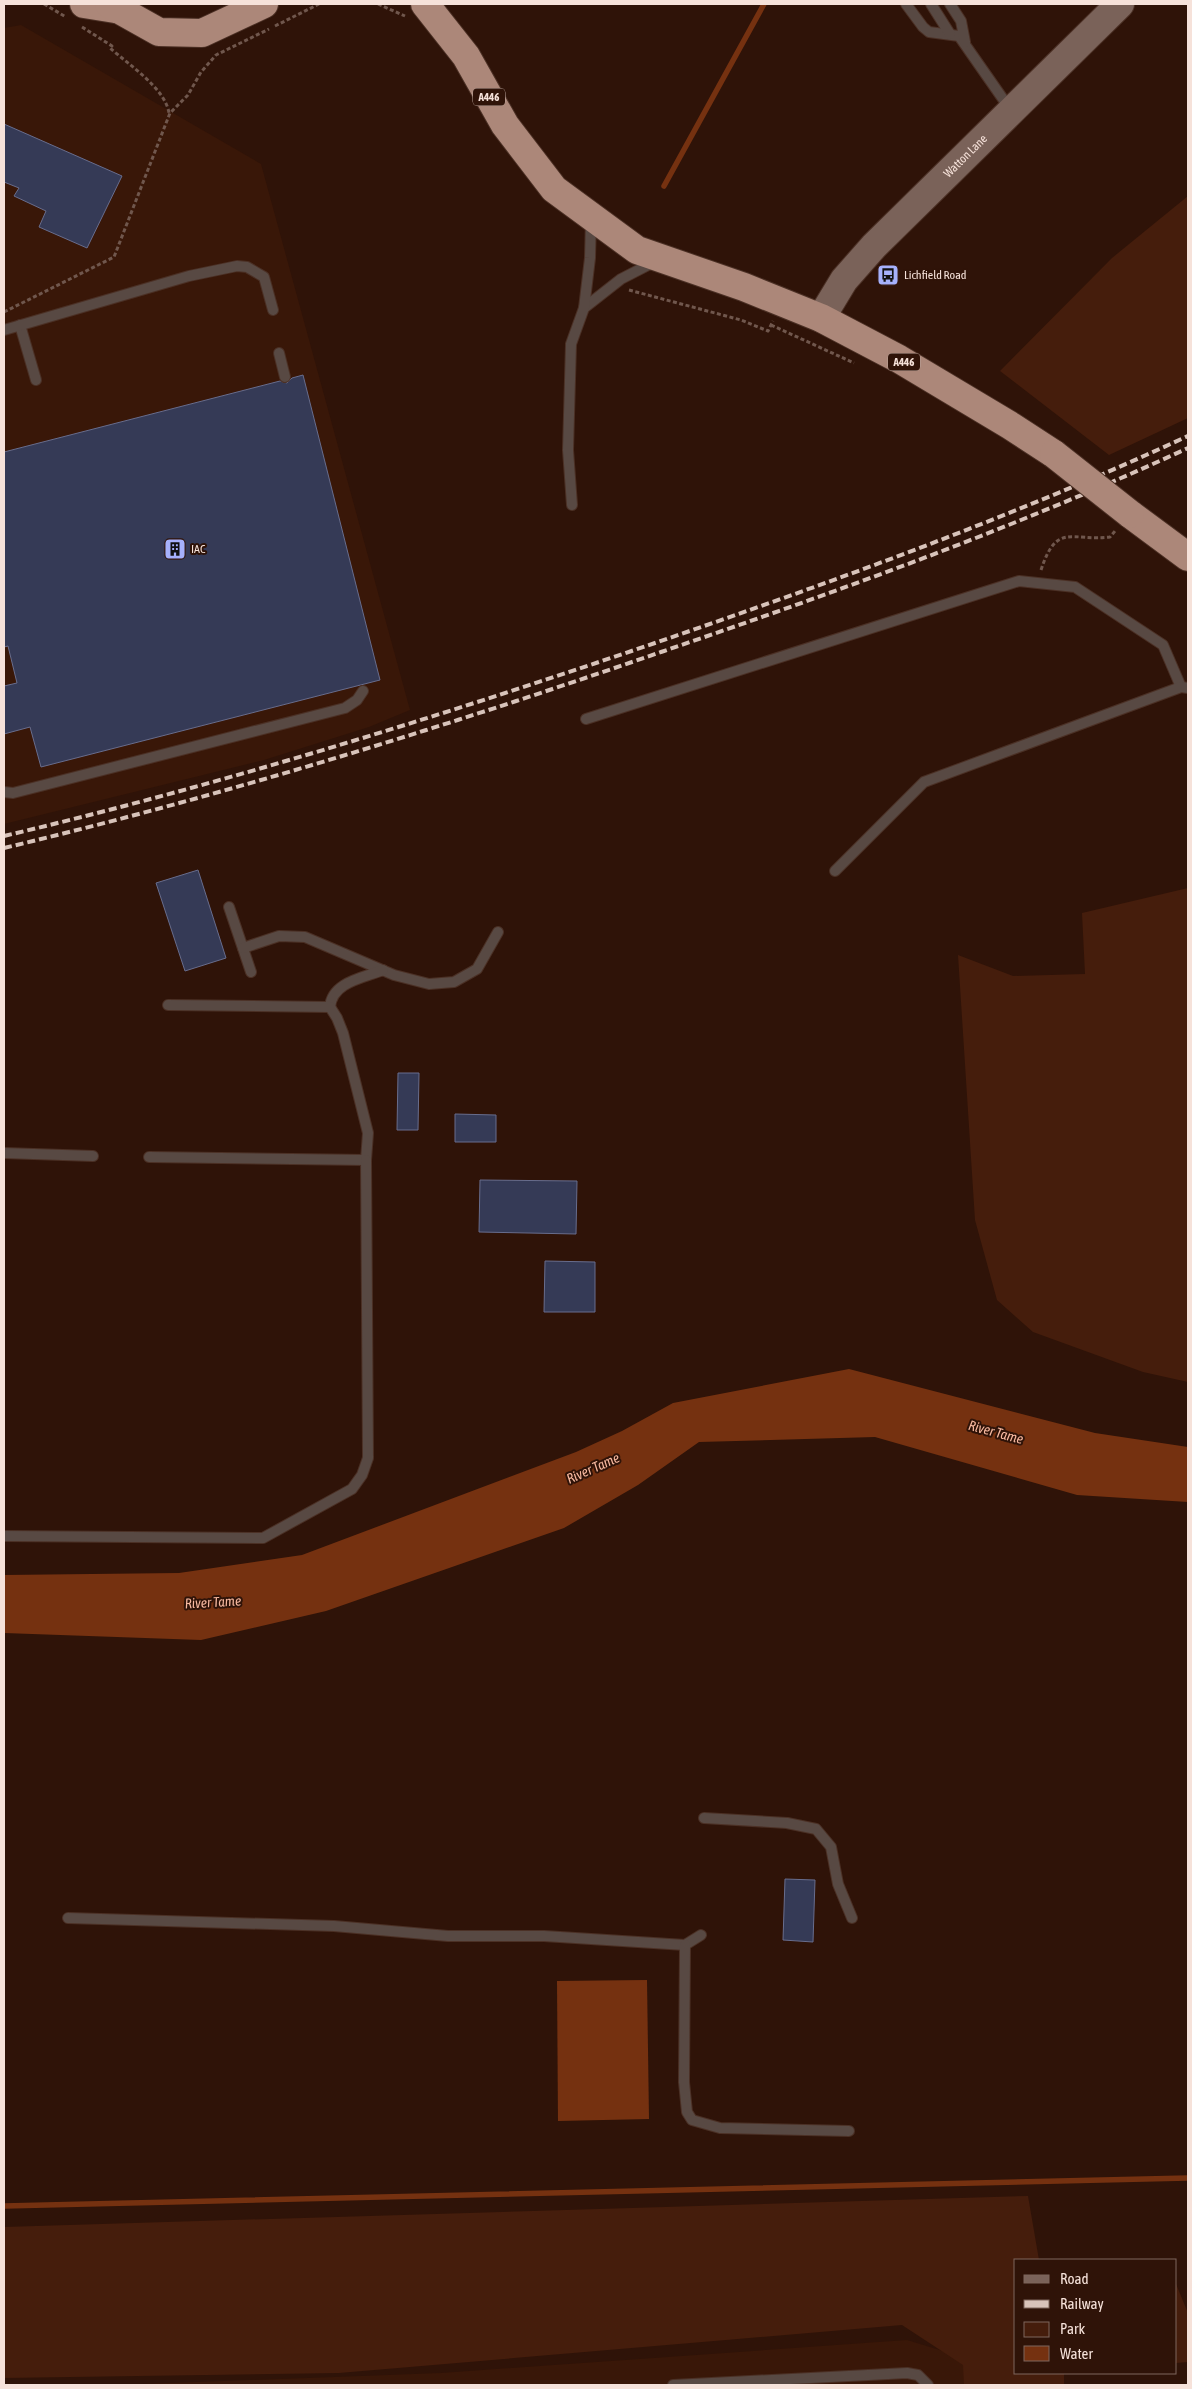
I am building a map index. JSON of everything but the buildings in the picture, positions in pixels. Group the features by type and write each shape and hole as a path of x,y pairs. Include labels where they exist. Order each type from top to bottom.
{"highway":[{"path":"84,4 112,6 159,32 202,33 264,4"},
{"name":"A446","path":"425,4 466,56 505,125 554,189 591,217 637,250 744,287 821,318 899,359 1054,454 1119,519 1188,557"}],"main road":[{"name":"Watton Lane","path":"821,318 844,280 874,246 1010,110 1120,4"}],"lane":[{"path":"906,4 929,32 959,36 965,42 1010,110"},
{"path":"931,4 950,34"},
{"path":"950,4 961,21 965,42"},
{"path":"572,506 568,450 571,344 584,308 590,258 591,217"},
{"path":"584,308 621,279 661,259"},
{"path":"4,330 189,276 237,266 247,267 264,277 273,310"},
{"path":"20,325 36,380"},
{"path":"279,353 285,377"},
{"path":"586,719 1019,581 1075,587 1163,645 1184,687 924,782 835,871"},
{"path":"4,792 13,793 345,708 357,700 363,691"},
{"path":"229,907 251,972"},
{"path":"243,948 278,936 305,937 383,970 429,984 454,982 477,969 498,932"},
{"path":"4,1536 263,1538 352,1489 362,1475 368,1458 366,1160 368,1133 343,1033 330,1007 331,998 339,987 383,970"},
{"path":"168,1005 330,1007"},
{"path":"4,1153 93,1156"},
{"path":"149,1156 366,1160"},
{"path":"704,1818 787,1823 816,1829 831,1847 838,1884 852,1918"},
{"path":"68,1918 334,1926 448,1936 544,1936 685,1945 701,1935"},
{"path":"685,1945 684,2082 687,2112 692,2120 720,2128 849,2131"},
{"path":"673,2385 907,2373 918,2375 928,2385"}],"path":[{"path":"44,4 112,46 110,48 160,92 168,102 170,113"},
{"path":"4,312 114,258 170,113 188,95 201,72 216,55 319,4"},
{"path":"1036,583 1045,557 1053,545 1063,536 1110,537 1115,531 1119,519"}],"shaded area":[{"path":"21,25 261,164 410,710 369,727 264,760 4,824 4,28"},
{"path":"907,2340 985,2364 985,2385 117,2385 441,2373"}],"green space":[{"path":"1188,196 1188,418 1109,455 1000,371 1112,258"},
{"path":"1188,888 1188,1382 1143,1372 1033,1332 997,1300 975,1220 958,955 1013,976 1085,974 1082,913"},
{"path":"1028,2196 1039,2259 1014,2259 1014,2374 1064,2374 1064,2385 964,2385 963,2365 902,2325 339,2373 4,2378 4,2227"},
{"path":"1177,2286 1188,2313 1188,2362 1177,2363"}],"water":[{"name":"River Tame","path":"849,1369 1095,1433 1188,1447 1188,1502 1077,1495 875,1437 699,1442 638,1485 564,1528 326,1611 201,1640 4,1633 4,1575 179,1573 302,1555 576,1452 622,1431 673,1403"},
{"path":"647,1980 649,2119 558,2121 557,1981"}],"waterway":[{"path":"664,186 764,4"},
{"path":"4,2206 1188,2178"}],"railway":[{"path":"4,836 168,794 332,747 494,697 655,643 790,596 991,520 1188,436"},
{"path":"4,848 170,806 335,758 580,680 794,606 927,557 1059,505 1188,448"}],"place":[{"name":"Lichfield Road","path":"888,275"},
{"name":"IAC","path":"175,549"}]}
